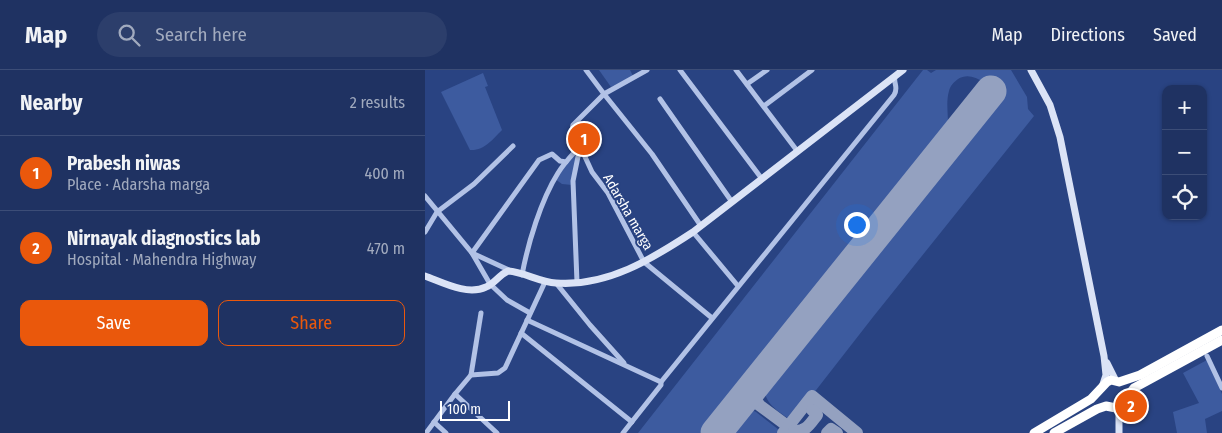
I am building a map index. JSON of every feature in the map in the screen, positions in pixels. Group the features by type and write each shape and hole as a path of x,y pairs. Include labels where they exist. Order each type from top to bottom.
{"highway":[{"path":"1034,433 1082,406 1096,395 1102,386 1111,380 1118,381 1147,371 1222,330"},
{"path":"1054,433 1097,410 1108,407 1115,408 1125,401 1134,388 1222,340"},
{"path":"1118,381 1127,391 1125,401"},
{"path":"1102,386 1101,400 1108,407"}],"street":[{"path":"585,70 652,154 701,226"},
{"path":"577,282 573,181 580,146 572,130 573,125 604,94 647,70"},
{"path":"680,70 762,179"},
{"path":"736,70 798,152"},
{"path":"747,84 767,70"},
{"path":"763,106 811,70"},
{"path":"1031,70 1050,105 1059,137 1104,356 1105,376 1102,386"},
{"path":"472,253 511,271 545,282 577,282 606,278 621,273 644,262 693,232 899,72"},
{"path":"623,433 712,318 894,95 896,92 895,80 899,72"},
{"path":"660,99 732,202"},
{"path":"425,232 437,212 474,184 513,146"},
{"path":"522,274 527,246 551,185 566,162 580,146"},
{"name":"Adarsha marga","path":"580,146 592,172 608,193 644,262"},
{"path":"472,253 539,160 552,154 559,161 566,162"},
{"path":"425,196 472,253 490,284 507,300 530,313"},
{"path":"693,232 738,286"},
{"path":"644,262 712,318"},
{"path":"425,276 462,289 471,290 483,288 504,273 511,271"},
{"path":"471,375 498,373 505,368 545,282"},
{"path":"556,283 626,365"},
{"path":"426,433 471,375 481,313"},
{"path":"527,320 661,382"},
{"path":"521,332 632,422"},
{"path":"1104,356 1118,381"},
{"path":"1207,356 1222,388"},
{"path":"455,394 497,433"},
{"path":"1119,430 1119,416 1125,401"},
{"path":"1108,407 1119,430"},
{"path":"434,422 446,433"}],"shaded area":[{"path":"599,70 630,70 633,76 611,87"},
{"path":"923,70 931,73 936,70 1011,70 1027,97 1028,109 1034,116 792,421 768,401 765,390 766,384 998,94 974,77 963,77 952,84 948,99 948,123 700,433 638,433"},
{"path":"483,73 488,86 485,87 502,130 492,141 480,149 470,150 441,92"},
{"path":"577,151 572,185 562,184 555,179"},
{"path":"1207,360 1222,394 1222,411 1205,419 1207,433 1177,433 1173,412 1199,403 1183,373"},
{"path":"754,411 783,433 727,433 743,413"}],"taxiway":[{"path":"758,382 754,392 758,403"},
{"path":"783,433 812,396 857,433"},
{"path":"738,406 747,401 755,402 797,433"},
{"path":"795,433 794,431 807,427 817,415 812,410"},
{"path":"827,433 831,429 837,433"}],"runway":[{"path":"716,433 991,91"}],"place":[{"name":"Prabesh niwas","path":"584,139"},
{"name":"Nirnayak diagnostics lab","path":"1131,406"}]}
